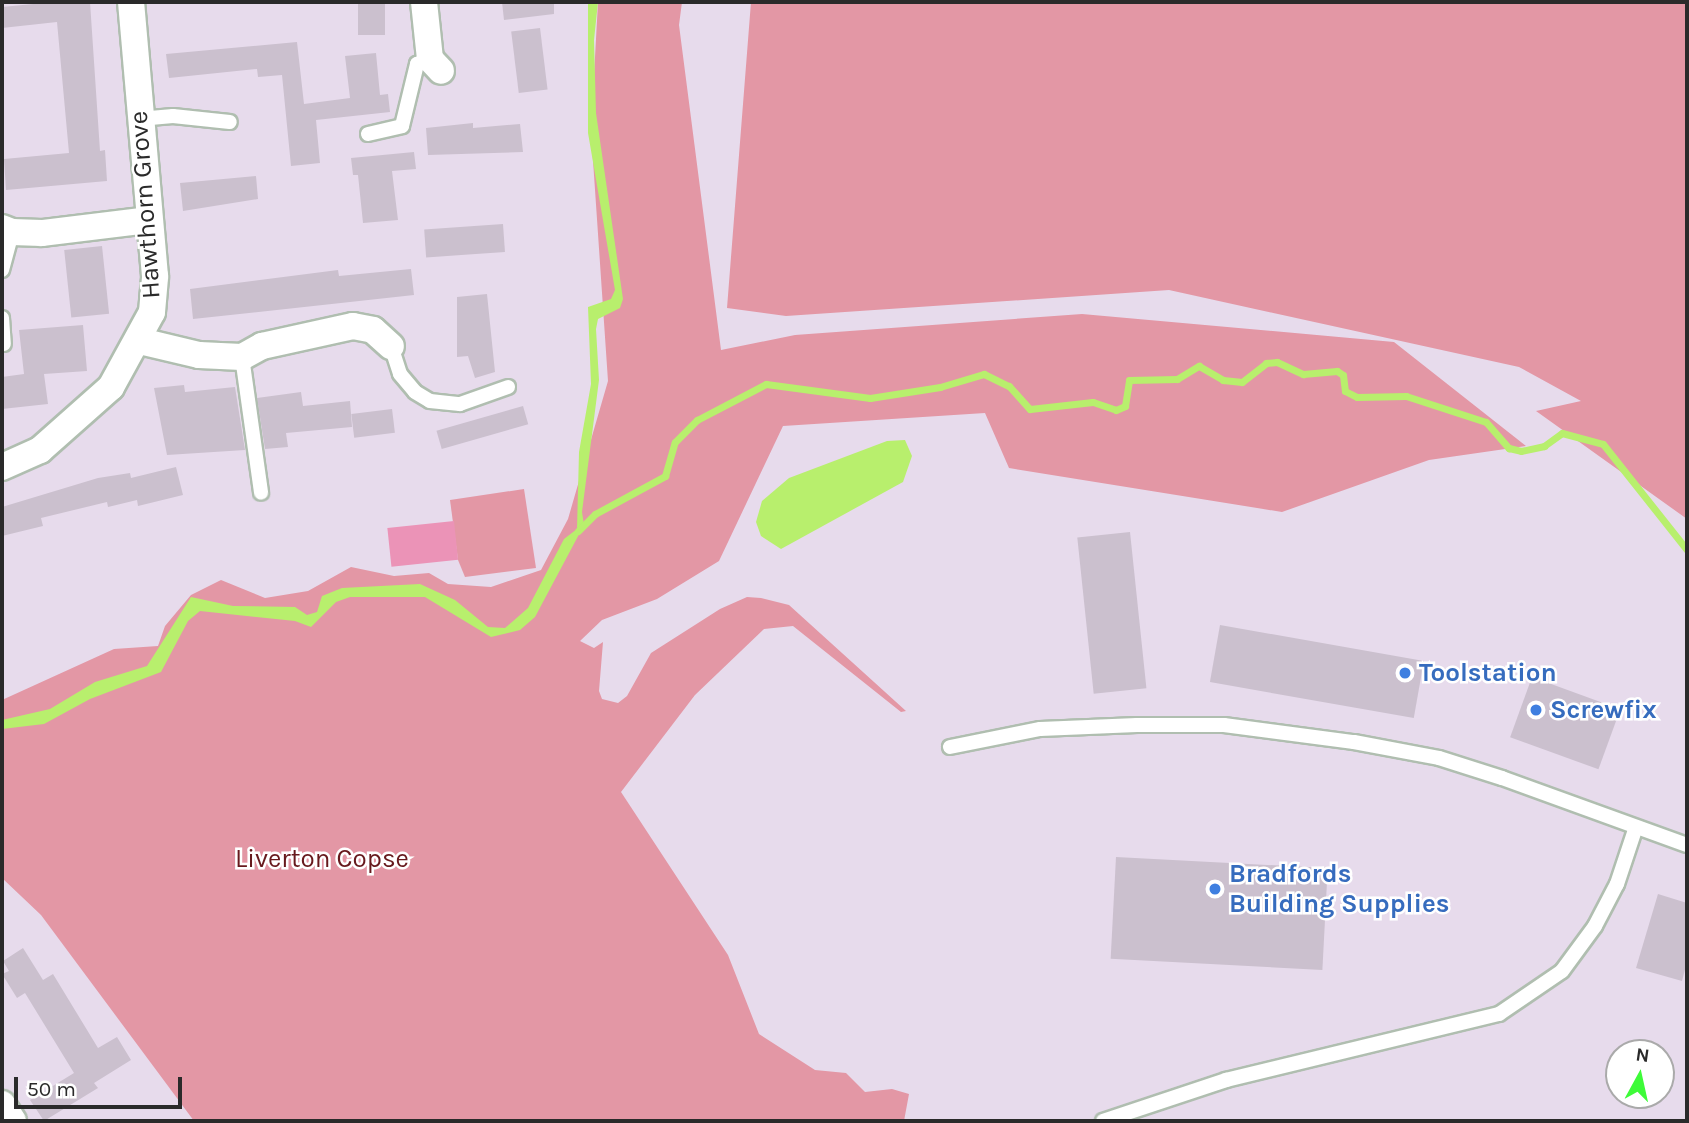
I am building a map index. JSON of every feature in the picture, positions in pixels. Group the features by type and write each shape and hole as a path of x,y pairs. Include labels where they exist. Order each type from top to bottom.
{"street":[{"name":"Hawthorn Grove","path":"2,467 40,450 75,422 111,387 140,341 152,313 155,276 139,119 131,2"},
{"path":"424,2 435,65"},
{"path":"7,230 42,233 149,220"},
{"path":"140,341 199,355 242,357 262,346 353,326 373,330 391,346"},
{"path":"2,1104 13,1121"}],"lane":[{"path":"368,134 402,126 417,64 435,65"},
{"path":"139,119 173,116 230,122"},
{"path":"2,270 7,230"},
{"path":"2,318 4,344"},
{"path":"391,346 400,374 415,392 430,401 460,404 508,387"},
{"path":"242,357 261,493"},
{"path":"950,747 1040,729 1224,725 1439,758 1687,845"},
{"path":"1103,1121 1226,1080 1499,1014 1562,971 1617,884 1636,827"}],"green space":[{"name":"Liverton Copse","path":"598,2 682,2 679,25 721,350 795,335 1082,314 1394,342 1526,446 1429,460 1282,512 1009,468 985,413 783,426 719,561 657,599 602,620 580,641 594,648 603,642 599,691 602,699 618,703 627,696 651,653 720,609 747,597 761,598 789,605 906,711 901,712 793,626 764,629 695,695 621,792 728,955 759,1034 815,1070 846,1073 865,1092 892,1089 909,1094 904,1121 194,1121 41,915 2,878 2,700 114,649 158,646 165,626 191,595 221,580 265,598 308,591 351,567 394,576 429,573 448,584 491,587 541,570 568,519 608,381 591,131"},
{"path":"751,2 1687,2 1687,519 1536,411 1581,401 1519,367 1169,290 786,316 727,308"},
{"path":"524,489 536,568 465,577 458,560 450,500"}],"shaded area":[{"path":"588,2 598,2 594,40 596,113 623,299 620,308 598,319 596,329 599,380 582,512 584,525 535,617 520,630 491,637 425,597 350,597 336,602 311,627 295,621 200,611 188,621 161,672 90,699 44,724 2,729 2,720 50,709 95,682 147,666 191,597 233,606 295,607 307,615 317,612 322,596 342,588 420,584 455,600 488,627 505,628 528,608 564,539 577,529 579,452 591,384 588,307 611,299 615,290 588,133"},
{"path":"905,440 912,456 903,482 781,549 761,536 756,522 762,501 789,478 887,441"},
{"path":"454,521 458,560 391,567 387,528"}],"building":[{"path":"90,2 100,151 105,150 107,181 6,190 4,159 69,153 57,22 2,28 2,7"},
{"path":"358,2 385,2 385,35 358,35"},
{"path":"502,2 554,2 554,14 504,20"},
{"path":"540,28 548,90 519,93 511,32"},
{"path":"297,42 304,104 350,98 345,56 376,53 380,95 388,94 390,112 316,120 320,163 291,166 282,75 258,77 257,69 169,78 166,54"},
{"path":"473,123 473,128 520,124 523,152 428,155 426,128"},
{"path":"414,152 416,169 392,171 398,220 363,223 358,175 353,175 351,158"},
{"path":"256,176 258,199 183,211 180,183"},
{"path":"503,224 505,252 426,257 424,230"},
{"path":"102,246 109,314 71,318 64,250"},
{"path":"411,269 414,295 193,319 190,289 338,270 339,276"},
{"path":"487,294 495,372 475,378 468,356 457,357 457,297"},
{"path":"83,325 87,371 44,374 48,404 2,409 2,377 24,374 19,330"},
{"path":"184,385 185,392 235,387 245,450 167,455 154,388"},
{"path":"301,392 303,406 350,401 352,427 286,433 288,447 265,449 257,398"},
{"path":"523,406 528,424 442,449 436,431"},
{"path":"392,409 395,433 354,438 351,414"},
{"path":"176,467 183,495 138,506 137,500 108,507 107,502 41,518 43,526 2,536 2,507 98,478 130,473 131,478"},
{"path":"1130,532 1146,688 1094,694 1077,538"},
{"path":"1220,625 1424,661 1414,718 1210,682"},
{"path":"1532,677 1620,709 1598,769 1510,737"},
{"path":"1116,857 1328,868 1322,970 1111,959"},
{"path":"1658,894 1687,903 1687,962 1682,981 1636,968"},
{"path":"23,948 43,980 53,974 98,1048 117,1037 131,1060 94,1083 98,1088 44,1121 30,1100 74,1073 25,993 17,998 2,974 9,971 3,961"}],"waterway":[{"path":"578,531 595,514 665,476 675,442 697,420 766,384 870,398 940,387 984,374 1009,386 1030,409 1093,402 1116,410 1125,406 1129,380 1177,379 1199,366 1223,380 1242,382 1266,363 1277,362 1303,374 1337,371 1343,375 1345,391 1357,397 1406,396 1486,422 1509,448 1521,451 1544,446 1562,433 1603,444 1687,550"}],"place":[{"name":"Toolstation","path":"1405,673"},
{"name":"Screwfix","path":"1536,710"},
{"name":"Bradfords Building Supplies","path":"1215,889"}]}
